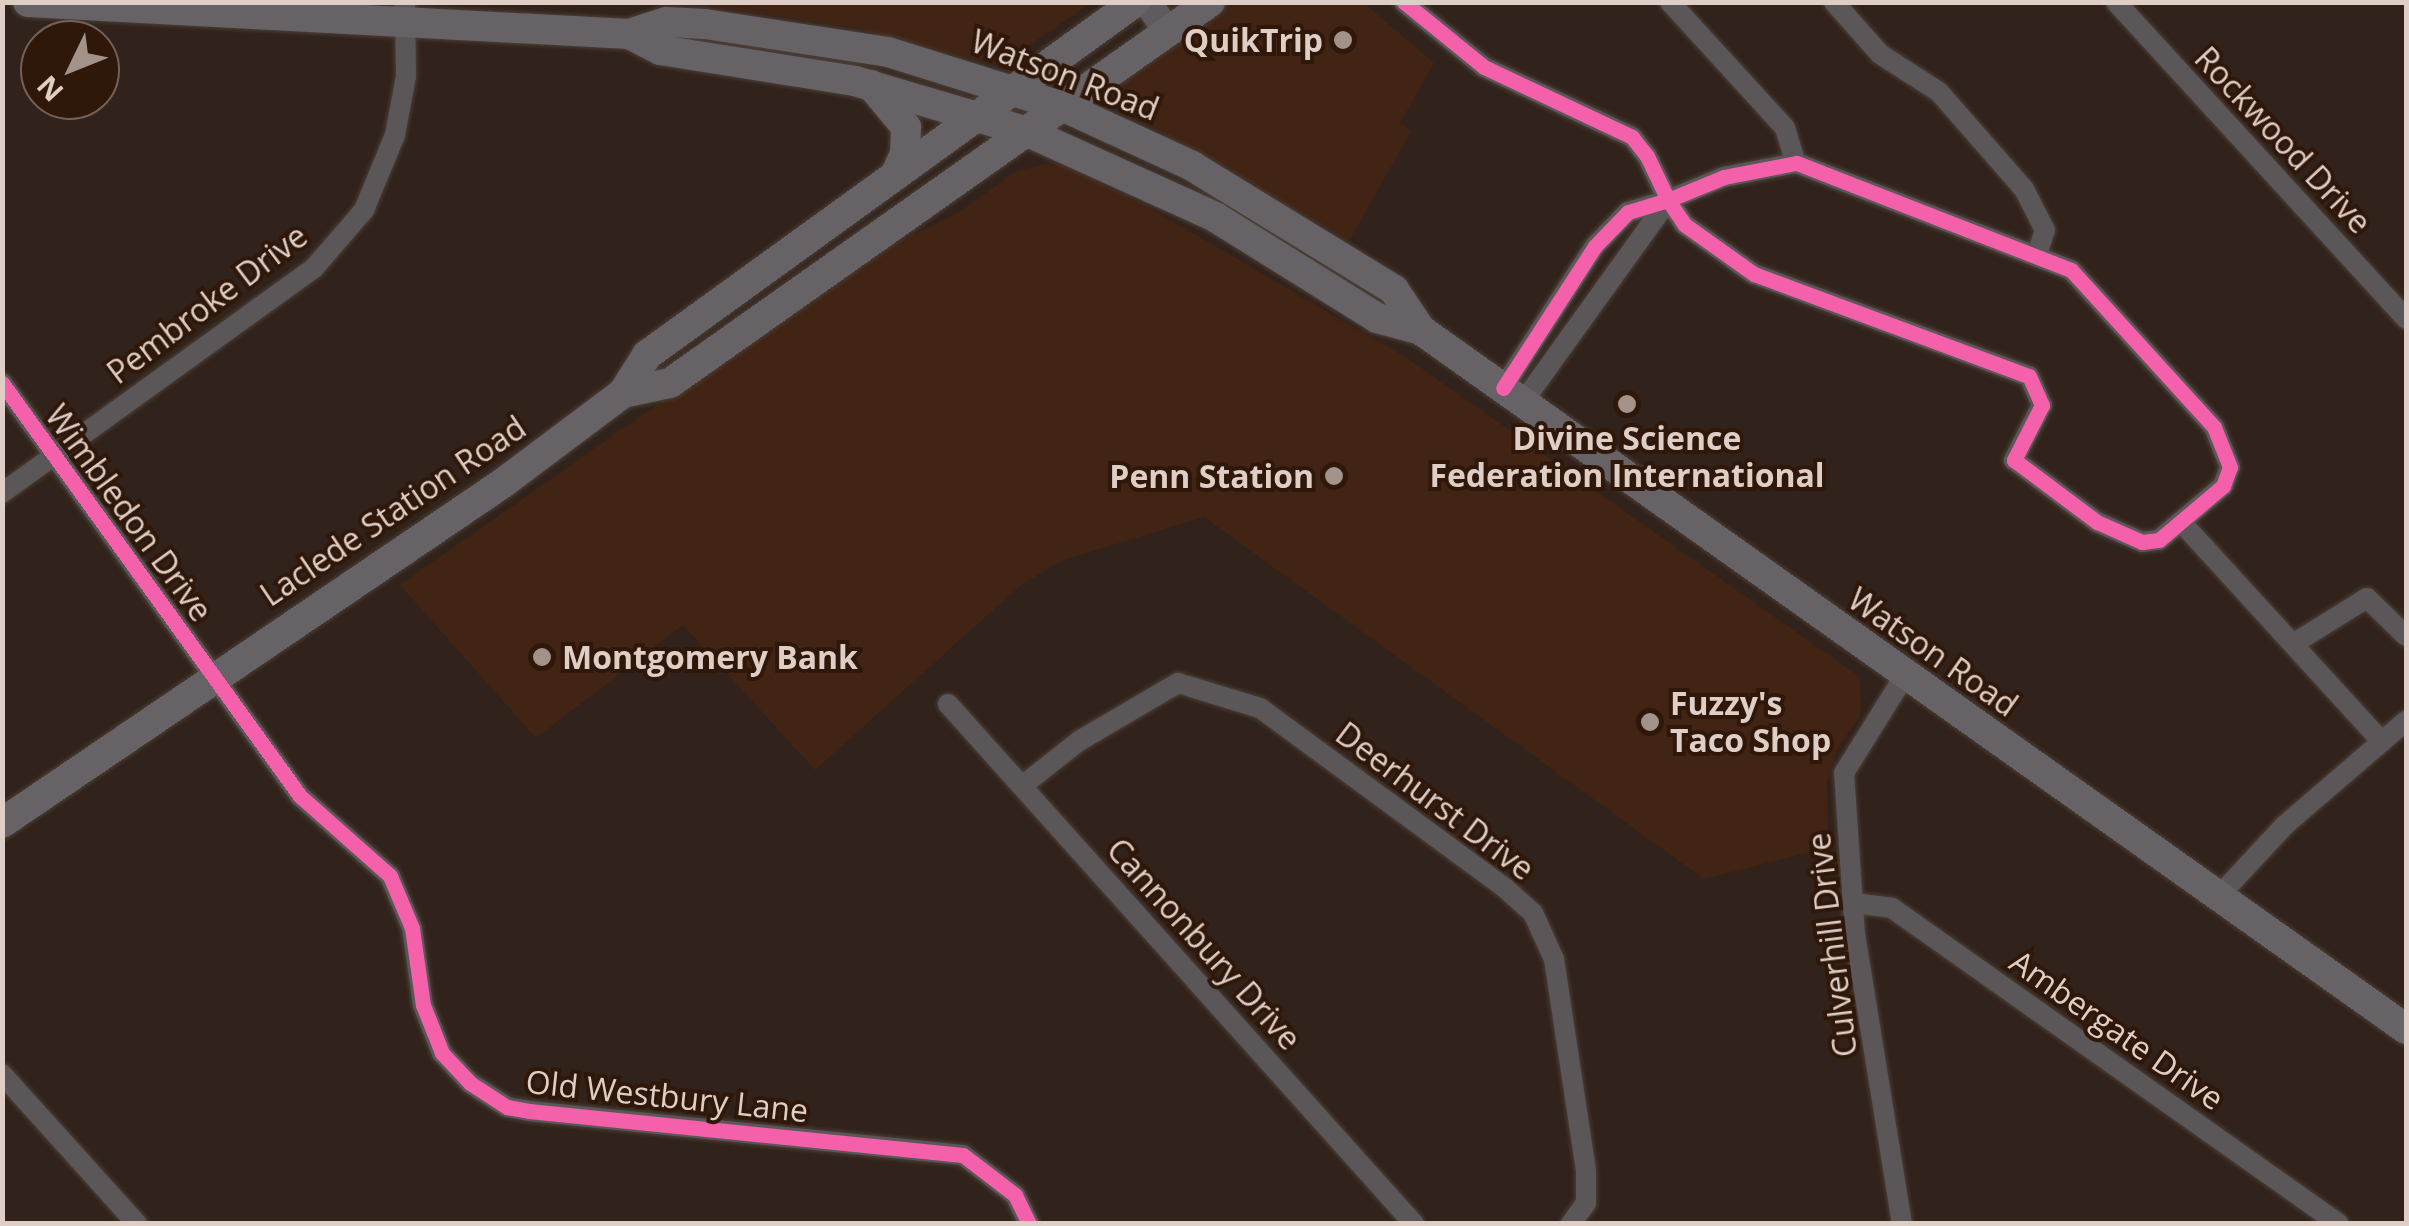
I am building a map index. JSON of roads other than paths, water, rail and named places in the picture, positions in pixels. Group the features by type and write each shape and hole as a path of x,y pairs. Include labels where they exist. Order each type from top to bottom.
{"main road":[{"name":"Watson Road","path":"28,2 405,13 629,34 660,50 871,85 1028,132 1216,217 1377,318 1421,330 2406,1029"},
{"name":"Laclede Station Road","path":"2,822 212,675 503,483 623,393 647,355 1135,2"},
{"name":"Laclede Station Road","path":"623,393 670,383 1210,2"},
{"name":"Watson Road","path":"629,34 677,12 842,42 1014,89 1064,107 1179,159 1309,232 1394,290 1421,330"},
{"path":"871,85 906,126 905,154 895,174"}],"street":[{"path":"1146,2 1168,32"},
{"path":"1404,2 1484,67 1632,136 1668,200 1696,236 1754,274 2030,376 2042,404 2014,460 2084,513 2142,542 2184,524 2222,486 2230,467 2214,426 2071,270 2038,252 1796,163 1724,178 1668,200 1628,212 1595,246 1513,395"},
{"path":"1670,2 1785,128 1796,163"},
{"path":"1834,2 1880,54 1940,92 2024,188 2046,230 2038,252"},
{"name":"Rockwood Drive","path":"2116,2 2406,319"},
{"name":"Pembroke Drive","path":"2,492 314,268 364,210 395,134 406,76 405,13"},
{"path":"1513,395 1668,200"},
{"name":"Wimbledon Drive","path":"2,383 212,675"},
{"path":"2184,524 2382,742"},
{"path":"2293,644 2367,598 2406,636"},
{"name":"Culverhill Drive","path":"1902,1224 1853,902 1844,774 1904,674"},
{"name":"Old Westbury Lane","path":"212,675 300,796 390,876 412,928 424,1006 442,1054 470,1083 508,1107 530,1111 963,1155 990,1170 1030,1224"},
{"name":"Deerhurst Drive","path":"1022,786 1078,741 1178,683 1260,708 1505,888 1533,914 1554,959 1586,1171 1586,1203 1571,1224"},
{"name":"Cannonbury Drive","path":"948,704 1414,1224"},
{"path":"2218,897 2285,824 2406,721"},
{"name":"Ambergate Drive","path":"1853,902 1892,908 2338,1224"},
{"path":"2,1074 137,1224"}],"place":[{"name":"QuikTrip","path":"1343,40"},
{"name":"Divine Science Federation International","path":"1627,404"},
{"name":"Penn Station","path":"1334,476"},
{"name":"Montgomery Bank","path":"542,657"},
{"name":"Fuzzy's Taco Shop","path":"1650,722"}]}
